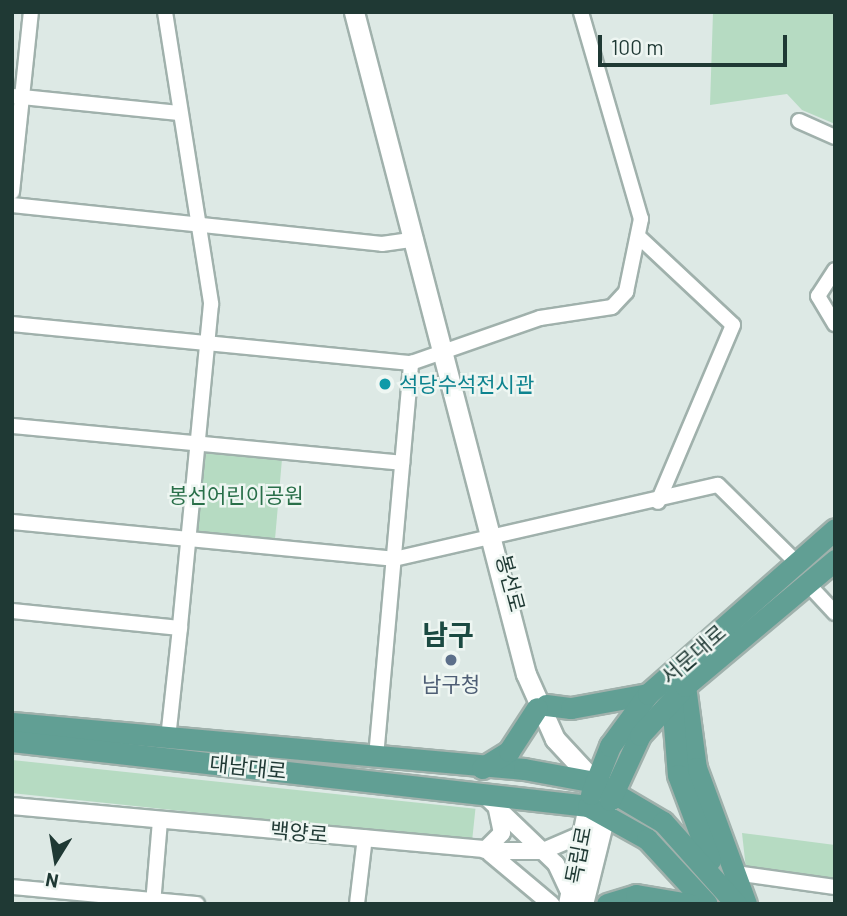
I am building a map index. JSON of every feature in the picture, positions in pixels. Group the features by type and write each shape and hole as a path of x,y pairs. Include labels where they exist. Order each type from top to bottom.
{"main road":[{"name":"봉선로","path":"354,12 542,707 603,781"},
{"name":"서문대로","path":"597,808 621,725 648,694 835,529"},
{"name":"서문대로","path":"603,781 678,693 835,560"},
{"path":"678,693 678,775 732,889 746,904"},
{"path":"482,768 509,751 542,707 571,708 648,694"},
{"name":"대남대로","path":"12,723 603,781 673,832 732,889"},
{"name":"대남대로","path":"12,741 597,808 647,839 707,904"},
{"path":"482,768 498,776 496,787 486,796"},
{"name":"독립로","path":"574,900 583,834 597,808"},
{"name":"독립로","path":"574,900 597,808"},
{"path":"607,904 636,895 689,904"}],"street":[{"path":"12,192 18,96 31,12"},
{"path":"165,12 211,304 169,739"},
{"path":"12,324 411,363 447,356 540,318 622,301 641,219 581,12"},
{"path":"18,96 179,113"},
{"path":"799,121 835,137"},
{"path":"12,205 382,244 416,239"},
{"path":"638,236 733,325 657,502"},
{"path":"835,270 818,296 835,324"},
{"path":"376,757 411,363"},
{"path":"12,426 402,463"},
{"path":"12,522 394,559 496,540 718,485 797,563"},
{"path":"807,583 835,613"},
{"path":"12,611 180,628"},
{"path":"485,850 502,833 486,796"},
{"path":"486,796 543,851 574,900"},
{"name":"백양로","path":"12,806 485,850 543,851 583,834"},
{"path":"153,902 160,820"},
{"path":"357,904 365,837"},
{"name":"독립로","path":"485,850 551,904"},
{"path":"12,887 197,904"},
{"path":"732,889 835,887"}],"green space":[{"path":"713,12 835,12 835,124 802,110 787,94 710,105"},
{"name":"봉선어린이공원","path":"199,444 283,451 274,547 191,540"},
{"path":"12,760 475,809 472,842 12,793"},
{"path":"742,833 835,845 835,878 746,869"}],"place":[{"name":"석당수석전시관","path":"385,384"},
{"name":"남구청","path":"451,660"}],"district":[{"name":"남구","path":"448,634"}]}
